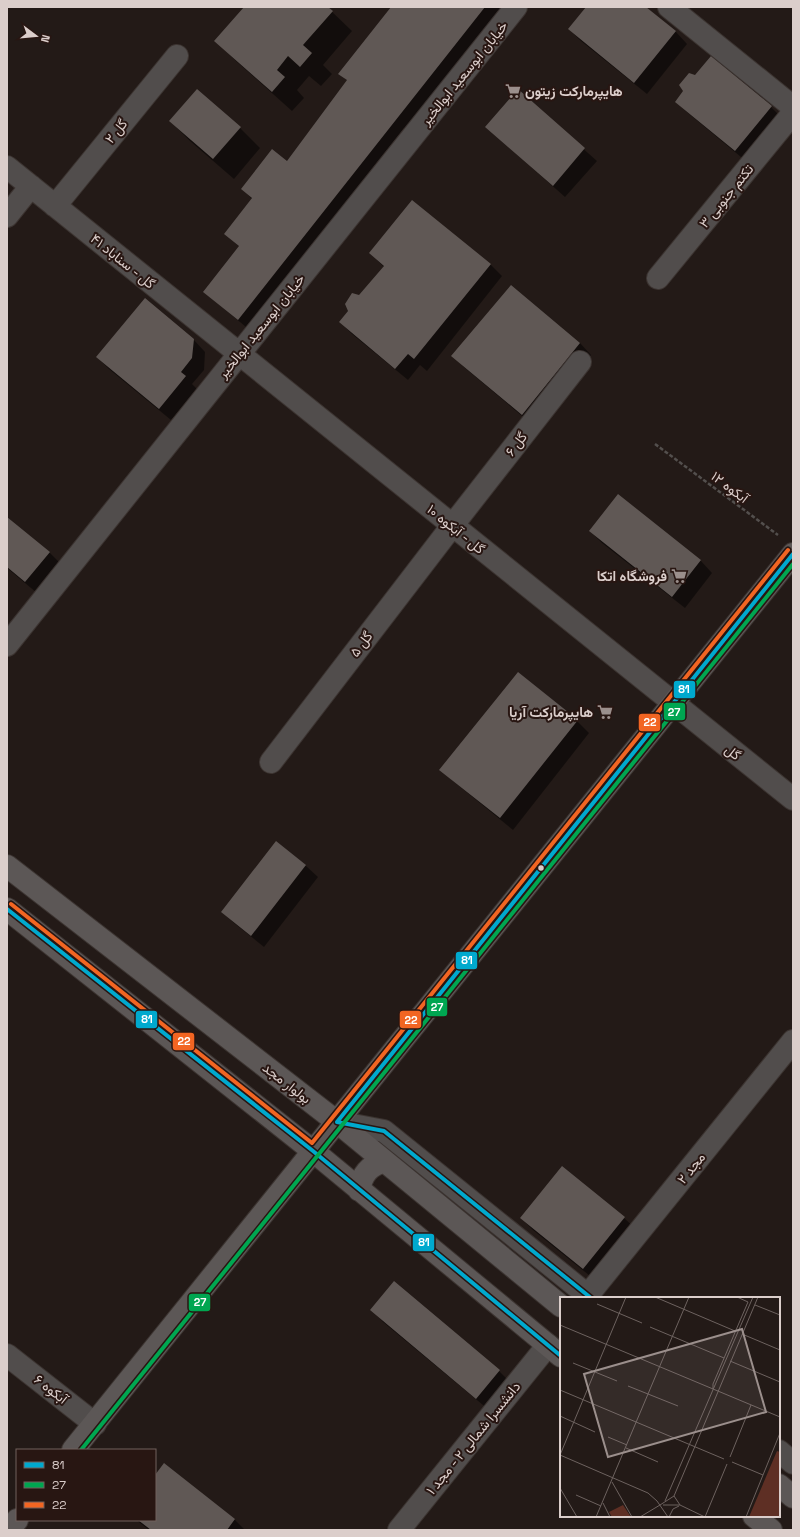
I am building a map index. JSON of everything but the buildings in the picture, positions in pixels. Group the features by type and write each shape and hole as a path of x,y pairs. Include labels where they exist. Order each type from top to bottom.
{"main road":[{"path":"74,1449 672,704 787,545"},
{"name":"بولوار مجد","path":"7,866 337,1122 560,1305"},
{"path":"7,909 313,1152 554,1351"},
{"path":"359,1190 362,1178 369,1168 384,1161"},
{"path":"780,1487 793,1497"},
{"path":"9,1530 16,1521"}],"street":[{"name":"خیابان ابوسعید ابوالخیر","path":"7,645 516,7"},
{"path":"670,7 793,107"},
{"name":"گل ۲","path":"55,206 177,56"},
{"name":"تکتم جنوبی ۳","path":"658,278 793,113"},
{"name":"گل - سناباد ۴۱","path":"7,167 239,354"},
{"path":"7,216 31,186"},
{"name":"گل - آبکوه ۱۰","path":"239,354 672,704"},
{"name":"گل ۶","path":"452,526 580,362"},
{"name":"گل ۵","path":"271,762 452,526"},
{"name":"گل","path":"672,704 793,800"},
{"name":"مجد ۲","path":"590,1297 793,1041"},
{"path":"337,1122 384,1131 590,1297"},
{"name":"دانشسرا شمالی ۲ - مجد ۱","path":"398,1530 554,1351"},
{"name":"آبکوه ۶","path":"7,1355 95,1424"},
{"path":"780,1452 793,1463"}],"path":[{"name":"آبکوه ۱۲","path":"655,444 787,545"}],"transit line":[{"name":"22","path":"11,904 312,1143 788,550"},
{"name":"81","path":"590,1297 384,1131 337,1122 793,554"},
{"name":"27","path":"82,1449 793,564"},
{"name":"81","path":"7,909 313,1151 560,1355"}],"place":[{"name":"هایپرمارکت زیتون","path":"513,91"},
{"name":"فروشگاه اتکا","path":"679,576"},
{"name":"هایپرمارکت آریا","path":"605,712"}]}
